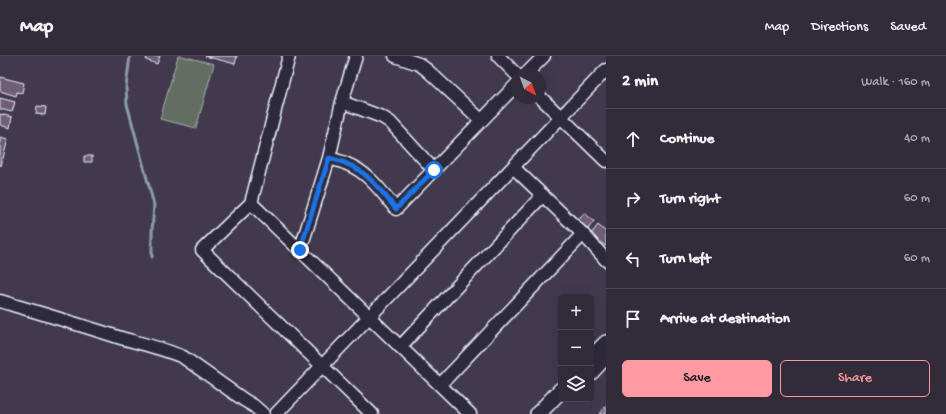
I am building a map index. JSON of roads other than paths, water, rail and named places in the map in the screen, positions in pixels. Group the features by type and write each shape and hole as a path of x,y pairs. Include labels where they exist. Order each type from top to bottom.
{"street":[{"path":"289,56 251,203 202,250 372,414"},
{"path":"300,250 329,158 342,102 356,56"},
{"path":"395,56 419,64 482,120"},
{"path":"498,56 510,68"},
{"path":"532,68 544,56"},
{"path":"276,414 606,70"},
{"path":"329,158 348,164 362,172 373,182 396,209 510,91"},
{"path":"342,102 382,117 390,122 434,170"},
{"path":"546,103 603,153"},
{"path":"513,167 583,234 606,260"},
{"path":"400,347 543,195"},
{"path":"251,203 470,414"},
{"path":"440,385 583,234"},
{"path":"0,301 128,340 173,352 183,357 254,406 263,414"},
{"path":"594,355 606,342"},
{"path":"594,369 606,356"},
{"path":"538,414 558,393"},
{"path":"550,414 562,402"}],"waterway":[{"path":"130,56 126,87 127,104 154,205 152,257"}]}
